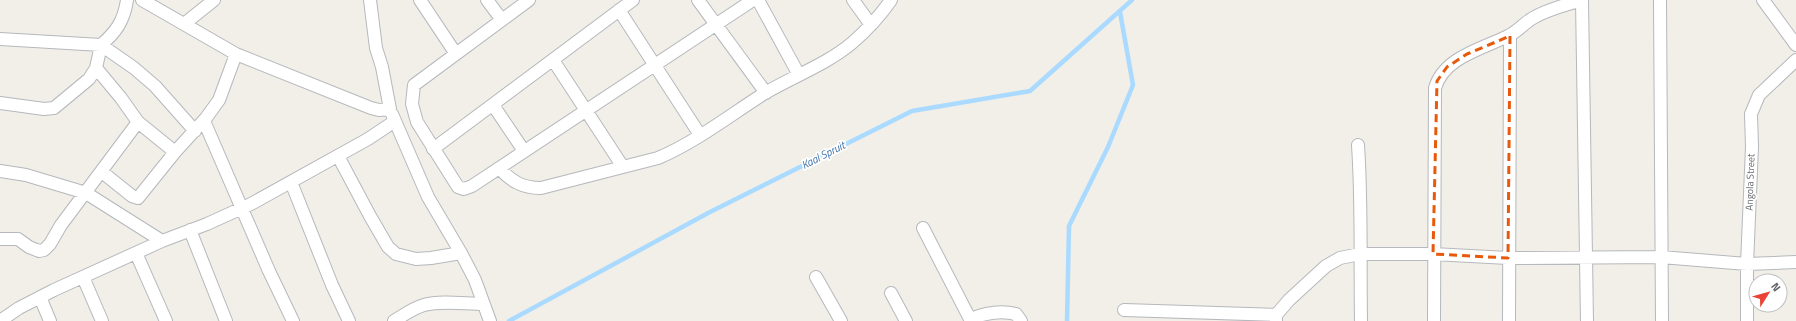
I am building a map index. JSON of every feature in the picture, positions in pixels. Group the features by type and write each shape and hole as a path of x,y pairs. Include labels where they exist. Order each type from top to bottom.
{"street":[{"path":"0,103 44,109 54,108 85,84 96,68 101,46 118,29 125,14 127,0"},
{"path":"142,0 236,54 371,108 379,110 390,109"},
{"path":"184,24 214,0"},
{"path":"370,0 376,48 382,67 390,109 428,198 461,253 475,280 487,313"},
{"path":"420,0 456,54"},
{"path":"487,0 502,20"},
{"path":"529,0 414,85 412,104 414,116 456,185 461,188 472,186 753,0"},
{"path":"433,149 633,0"},
{"path":"698,0 766,93"},
{"path":"758,0 799,75"},
{"path":"853,0 872,25"},
{"path":"499,168 515,183 528,187 541,188 623,167 670,153 766,93 832,57 852,44 872,25 891,0"},
{"path":"1434,321 1433,254 1435,88 1437,81 1441,73 1447,67 1467,54 1510,36 1533,17 1582,0 1587,321"},
{"path":"1660,0 1662,321"},
{"path":"1763,0 1796,45"},
{"path":"619,10 700,135"},
{"path":"1509,321 1508,258 1510,36"},
{"path":"0,39 101,46 134,68 155,86 195,131"},
{"path":"102,172 132,196 138,198 175,152 204,121 219,100 236,54"},
{"path":"553,60 623,167"},
{"name":"Angola Street","path":"1747,321 1747,264 1752,147 1751,114 1759,95 1796,60"},
{"path":"96,68 121,98 138,122 175,152"},
{"path":"493,105 524,151"},
{"path":"204,121 293,321"},
{"path":"0,321 19,308 83,277 162,241 243,208 338,156 395,121"},
{"path":"0,239 18,239 39,251 44,250 50,244 61,225 102,172 118,147 138,122"},
{"path":"1358,145 1361,200 1361,321"},
{"path":"338,156 388,248 396,254 416,258 431,258 461,253"},
{"path":"0,171 26,175 86,193 162,241"},
{"path":"291,182 332,285 349,321"},
{"path":"923,228 970,320 990,313 1005,312 1016,314 1021,321"},
{"path":"190,230 226,321"},
{"path":"136,253 166,321"},
{"path":"1124,310 1276,318 1295,293 1326,266 1340,258 1360,254 1433,254 1508,258 1662,258 1747,264 1796,262"},
{"path":"83,277 102,321"},
{"path":"816,277 842,321"},
{"path":"891,293 906,321"},
{"path":"40,297 50,321"},
{"path":"394,321 425,304 439,303 487,313"}],"highlighted area":[{"path":"1510,36 1508,258 1433,254 1437,81 1447,67 1467,54"}],"waterway":[{"name":"Kaal Spruit","path":"509,321 710,212 912,111 1030,91 1132,0"},
{"path":"1067,321 1069,226 1108,147 1133,85 1120,12"}]}
